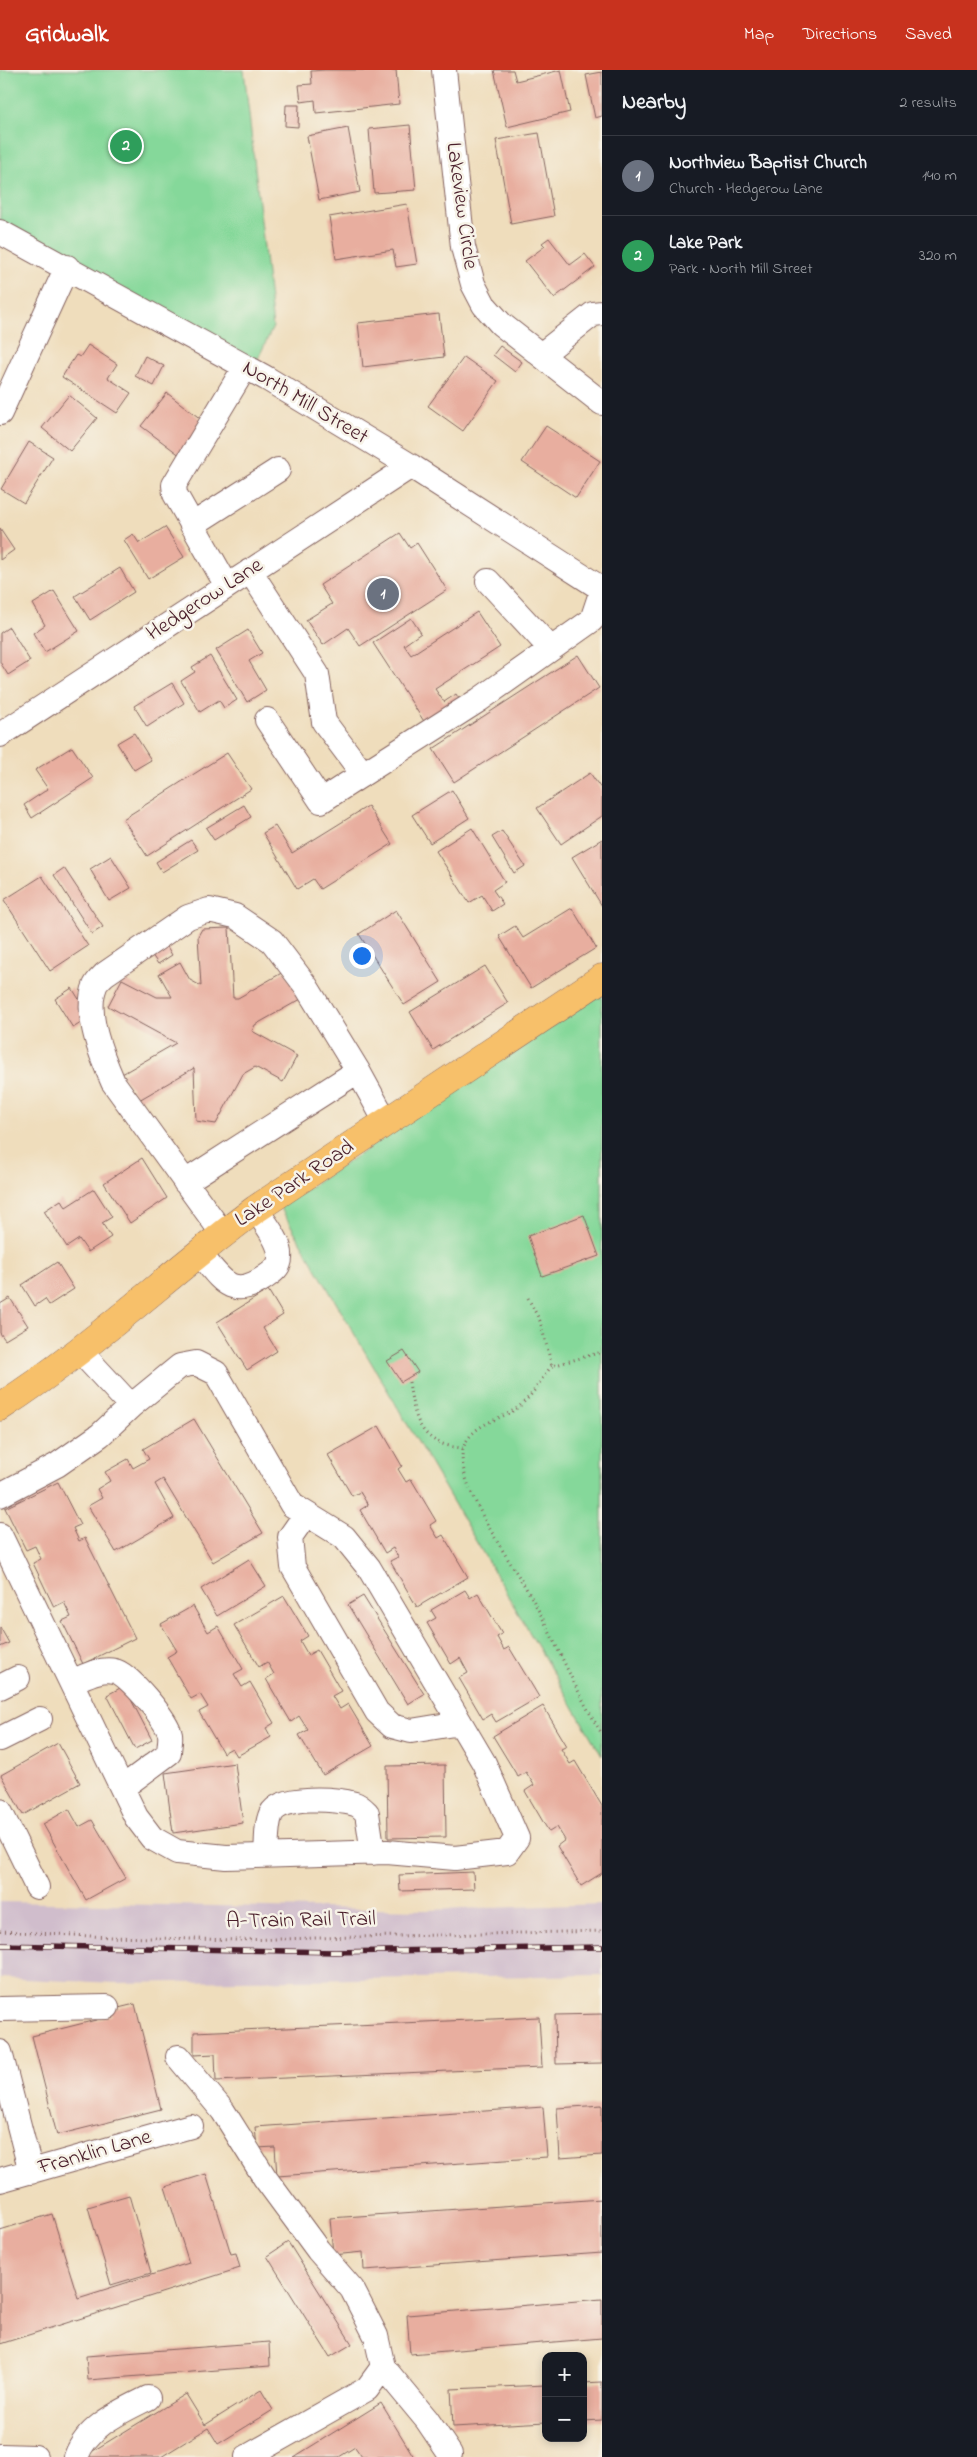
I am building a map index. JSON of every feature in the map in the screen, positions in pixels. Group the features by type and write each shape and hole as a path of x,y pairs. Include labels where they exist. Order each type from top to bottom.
{"main road":[{"name":"Lake Park Road","path":"0,1407 79,1350 256,1209 602,978"}],"street":[{"name":"Lakeview Circle","path":"444,70 463,247 469,274 478,295 492,315 602,403"},
{"name":"North Mill Street","path":"0,232 67,267 244,367 411,466 602,590"},
{"path":"0,413 67,267"},
{"path":"541,355 593,314 602,312"},
{"path":"227,586 175,494 174,485 244,367"},
{"name":"Hedgerow Lane","path":"0,735 411,466"},
{"path":"192,525 278,470"},
{"path":"250,571 316,674 324,722 363,774"},
{"path":"488,581 551,649"},
{"path":"267,720 321,801 479,700 592,620 602,590"},
{"path":"223,1234 114,1082 100,1054 92,1011 95,985 105,974 188,917 209,910 235,916 272,940 306,986 358,1071 386,1122"},
{"path":"185,1182 358,1071"},
{"path":"199,1253 223,1281 233,1288 257,1282 276,1270 280,1258 278,1246 256,1209"},
{"path":"79,1350 131,1406"},
{"path":"0,1495 57,1465 100,1436 131,1406 180,1366 196,1363 216,1373 292,1505 344,1537 368,1568 484,1763 517,1838 507,1852 455,1858 372,1852 226,1857 177,1852 152,1838 136,1817 0,1535"},
{"path":"306,1514 290,1537 293,1567 377,1712 392,1726 412,1731 460,1723"},
{"path":"71,1682 100,1670 118,1671 133,1684 159,1714 170,1733 169,1753 122,1788"},
{"path":"0,1739 40,1719"},
{"path":"266,1856 271,1814 280,1804 295,1800 333,1800 357,1804 367,1813 372,1852"},
{"path":"0,1811 37,1887"},
{"path":"0,2009 107,2007"},
{"path":"0,2052 30,2172"},
{"path":"178,2057 223,2111 265,2178 318,2250 352,2289 376,2336 382,2367 427,2420 450,2454"},
{"name":"Franklin Lane","path":"0,2180 191,2126"},
{"path":"247,2457 367,2389 382,2367"},
{"path":"76,2457 80,2444 106,2420 148,2398"},
{"path":"0,2456 35,2457"}],"path":[{"path":"528,1298 540,1321 552,1366"},
{"path":"602,1352 552,1366 524,1403 484,1423 469,1436 463,1448 468,1482 482,1515 534,1602 580,1697 602,1734"},
{"path":"409,1382 413,1410 426,1435 438,1443 463,1448"},
{"name":"A-Train Rail Trail","path":"0,1931 109,1937 238,1940 602,1931"}],"shaded area":[{"path":"0,1902 424,1910 602,1904 602,1975 117,1983 0,1978"}],"green space":[{"path":"0,70 244,70 273,327 255,365 0,222"},
{"path":"602,993 602,1756 280,1207"}],"building":[{"path":"396,70 399,104 316,113 315,100 301,102 299,85 312,84 311,71"},
{"path":"494,70 513,70 516,81 561,70 570,112 507,127"},
{"path":"602,72 602,116 595,118 586,75"},
{"path":"286,105 299,105 298,127 285,126"},
{"path":"410,125 416,190 374,193 369,129"},
{"path":"348,128 360,192 319,200 307,136"},
{"path":"539,133 554,216 511,224 496,140"},
{"path":"407,204 417,264 396,267 393,250 336,259 329,217"},
{"path":"549,238 570,265 585,254 595,267 554,298 525,261 545,246 542,243"},
{"path":"439,314 444,357 363,367 358,323"},
{"path":"88,345 117,364 108,378 131,393 117,413 62,377 76,355 80,357"},
{"path":"500,346 522,362 515,372 493,355"},
{"path":"145,356 164,366 154,386 135,376"},
{"path":"464,357 498,381 463,431 428,406"},
{"path":"167,393 206,423 181,456 141,426"},
{"path":"69,395 97,418 70,451 42,428"},
{"path":"546,426 600,461 576,498 522,462"},
{"path":"29,442 53,457 24,503 1,489"},
{"path":"165,527 184,557 148,579 124,540 133,534 139,543"},
{"path":"0,529 14,550 0,560"},
{"path":"400,533 410,548 417,543 447,590 360,646 348,628 323,645 306,620 332,604 320,585"},
{"path":"120,568 134,592 90,620 75,596"},
{"path":"54,591 79,631 45,652 33,633 45,625 33,604"},
{"path":"477,612 500,647 435,689 444,702 456,694 464,707 429,729 373,643 411,618 421,633 404,645 411,655"},
{"path":"9,627 30,661 8,675 0,662 0,633"},
{"path":"248,630 262,653 249,661 266,690 247,702 216,650"},
{"path":"578,655 599,688 454,782 433,749"},
{"path":"210,656 237,700 224,708 219,700 200,712 181,681 195,672 192,667"},
{"path":"172,683 184,703 147,727 134,706"},
{"path":"134,733 151,760 134,770 117,743"},
{"path":"72,747 93,778 32,818 24,805 48,789 35,770"},
{"path":"227,753 251,789 147,856 123,819"},
{"path":"590,773 602,790 602,816 561,844 537,808"},
{"path":"452,790 469,818 430,843 412,815"},
{"path":"244,805 251,817 214,840 206,828"},
{"path":"368,806 392,844 320,889 313,879 297,889 263,833 275,826 292,853"},
{"path":"472,828 505,882 493,890 503,904 492,911 482,895 469,903 436,851"},
{"path":"502,831 525,866 514,873 492,837"},
{"path":"602,839 602,906 572,857"},
{"path":"191,840 198,850 162,872 156,862"},
{"path":"111,856 131,888 109,901 90,869"},
{"path":"64,868 103,927 92,934 54,875"},
{"path":"42,876 88,946 50,971 4,900"},
{"path":"572,908 596,948 531,988 499,936 515,926 523,938"},
{"path":"396,910 441,982 404,1005 359,934"},
{"path":"229,928 233,998 238,998 285,971 301,999 255,1025 252,1031 297,1056 283,1082 255,1067 243,1074 216,1124 196,1121 194,1068 139,1100 122,1074 176,1043 108,1006 122,979 157,997 172,997 159,974 180,962 190,980 201,986 198,936 202,929"},
{"path":"165,943 172,955 158,964 150,952"},
{"path":"485,966 508,1003 433,1050 410,1012"},
{"path":"72,988 90,1017 73,1028 55,999"},
{"path":"142,1158 167,1198 130,1223 104,1183"},
{"path":"94,1189 112,1217 102,1223 111,1237 88,1252 79,1239 67,1247 44,1211 61,1200 66,1207"},
{"path":"584,1215 599,1256 542,1276 528,1236"},
{"path":"57,1262 74,1289 49,1305 45,1299 35,1306 22,1285"},
{"path":"268,1290 283,1315 263,1328 277,1351 247,1370 217,1322"},
{"path":"10,1298 28,1326 5,1340 0,1333 0,1304"},
{"path":"404,1351 418,1372 401,1382 387,1361"},
{"path":"194,1419 263,1533 213,1562 163,1479 155,1484 174,1518 116,1552 88,1506 102,1498 97,1489 110,1481 105,1472 128,1459 133,1468 149,1459 143,1449"},
{"path":"379,1426 402,1466 398,1469 406,1482 411,1479 436,1521 430,1525 438,1538 443,1535 468,1577 417,1607 390,1561 398,1557 393,1548 385,1553 360,1510 368,1505 360,1492 352,1496 328,1455"},
{"path":"58,1482 80,1525 73,1528 79,1541 85,1538 135,1638 83,1664 62,1621 71,1617 64,1602 54,1607 33,1563 41,1559 35,1546 26,1550 5,1508"},
{"path":"249,1559 266,1586 217,1616 201,1589"},
{"path":"465,1590 470,1598 478,1593 502,1634 497,1637 504,1650 509,1647 539,1697 496,1722 491,1714 483,1719 459,1678 468,1673 460,1658 451,1664 427,1623 436,1618 431,1610"},
{"path":"284,1596 308,1636 300,1641 308,1655 317,1650 341,1691 332,1696 340,1709 348,1704 373,1746 323,1775 299,1735 308,1730 299,1716 291,1722 266,1679 274,1674 267,1662 259,1667 234,1625"},
{"path":"363,1596 424,1694 408,1704 348,1605"},
{"path":"193,1606 208,1632 218,1626 243,1669 234,1674 242,1687 250,1682 274,1723 266,1728 271,1737 237,1756 232,1748 223,1753 199,1712 208,1707 200,1694 191,1699 167,1657 177,1651 161,1624"},
{"path":"0,1627 9,1643 0,1647"},
{"path":"124,1686 152,1740 135,1749 107,1695"},
{"path":"543,1706 567,1746 561,1749 570,1764 575,1761 602,1806 602,1873 581,1886 557,1846 565,1840 557,1827 549,1832 525,1791 534,1785 526,1772 518,1777 493,1736"},
{"path":"58,1743 80,1783 23,1815 1,1775"},
{"path":"235,1763 243,1823 173,1833 165,1773"},
{"path":"445,1765 446,1837 388,1838 387,1766"},
{"path":"69,1809 79,1827 92,1820 126,1878 86,1900 43,1824"},
{"path":"473,1872 474,1889 400,1891 399,1875"},
{"path":"135,2004 161,2109 57,2135 32,2036 112,2016 110,2010"},
{"path":"602,2014 602,2063 556,2064 555,2015"},
{"path":"539,2017 542,2067 216,2081 215,2054 194,2055 194,2032"},
{"path":"602,2105 602,2155 560,2158 557,2108"},
{"path":"543,2107 547,2157 277,2176 275,2147 257,2148 255,2127"},
{"path":"206,2174 231,2254 236,2253 240,2268 0,2344 0,2230 52,2214 78,2298 189,2263 165,2187"},
{"path":"129,2195 151,2273 111,2285 88,2207"},
{"path":"602,2199 602,2253 364,2270 363,2252 333,2255 330,2218"},
{"path":"288,2242 352,2344 330,2357 267,2256"},
{"path":"602,2299 602,2338 410,2354 407,2315"},
{"path":"269,2342 270,2366 88,2380 86,2356"},
{"path":"602,2382 602,2420 587,2421 587,2383"},
{"path":"542,2385 542,2422 453,2427 451,2389"},
{"path":"261,2390 273,2410 218,2444 208,2428 161,2457 83,2457 186,2394 205,2425"},
{"path":"381,2403 414,2457 362,2457 355,2447 339,2457 294,2457"}],"railway":[{"path":"0,1945 335,1952 602,1947"}],"place":[{"name":"Lake Park","path":"126,146"},
{"name":"Northview Baptist Church","path":"383,594"}]}
